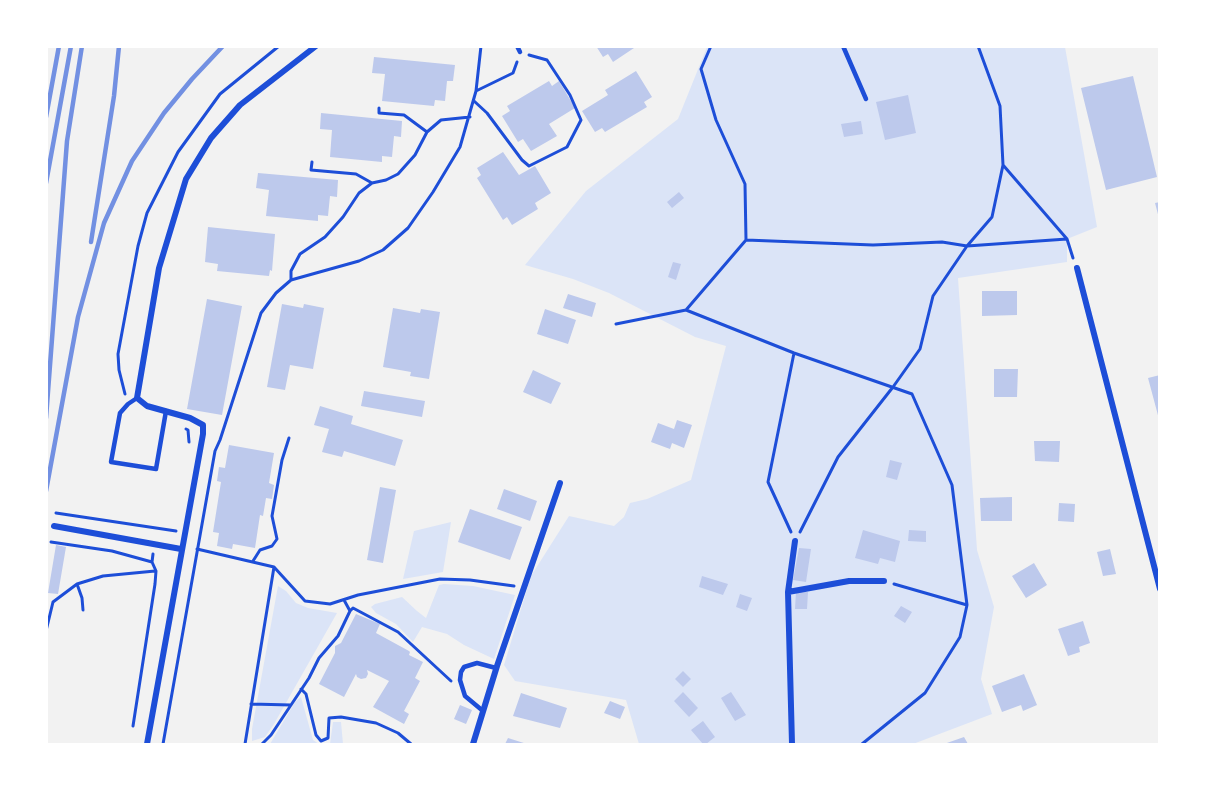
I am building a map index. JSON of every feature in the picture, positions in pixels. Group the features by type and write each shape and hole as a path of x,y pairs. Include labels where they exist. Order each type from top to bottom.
{"street":[{"path":"147,744 201,448 203,425 190,418 147,406 137,398 159,268 186,179 211,138 240,105 316,46"},
{"path":"1077,268 1160,589"},
{"path":"473,744 496,668 560,483"},
{"path":"54,526 181,549"},
{"path":"792,744 788,592 795,542"},
{"path":"788,592 849,581 884,581"}],"lane":[{"path":"517,46 520,52"},
{"path":"843,46 866,99"},
{"path":"137,398 120,413 111,462 156,469 166,411"},
{"path":"483,711 465,696 460,680 461,672 464,667 477,663 496,668"}],"path":[{"path":"163,744 215,451 261,313 276,292 291,280 359,261 383,250 408,228 434,192 460,147 476,91 481,46"},
{"path":"686,310 746,240 745,184 716,120 700,69 711,46"},
{"path":"795,542 838,457 920,349 933,296 967,246 992,216 1003,165 1000,105 978,46"},
{"path":"474,100 529,166 567,147 581,120 570,95 547,60 520,52 513,73 476,91"},
{"path":"379,108 379,113 404,115 427,132"},
{"path":"291,280 291,271 300,254 326,237 359,193 372,183 398,174 416,155 427,132 441,120 470,117"},
{"path":"312,162 311,170 356,174 372,183"},
{"path":"1003,165 1067,239 1077,268"},
{"path":"746,240 873,245 942,242 967,246 1067,239"},
{"path":"616,324 686,310 794,353 912,394 952,484 967,605 960,638 925,693 862,744"},
{"path":"794,353 768,482 795,542"},
{"path":"253,561 260,550 272,546 277,539 272,516 282,460 289,438"},
{"path":"56,513 158,529"},
{"path":"51,542 112,551 152,562 156,571 133,726"},
{"path":"197,549 274,567 305,601 330,604 378,590 440,579 524,587"},
{"path":"245,744 274,567"},
{"path":"53,603 77,584 103,576 156,571"},
{"path":"884,581 967,605"},
{"path":"77,584 83,610"},
{"path":"46,631 54,594"},
{"path":"344,600 350,610"},
{"path":"350,610 353,608 398,632 444,676 462,688"},
{"path":"262,744 271,735 309,678 319,658 338,636 350,610"},
{"path":"301,689 306,694 316,735 321,741 328,738 329,718 341,717 376,723 398,733 411,744"},
{"path":"251,704 291,705"}],"shaded area":[{"path":"707,47 1065,47 1097,227 1067,239 1067,262 958,278 977,550 994,607 981,679 992,714 913,744 639,744 626,700 515,681 504,665 531,576 569,516 614,526 624,517 630,503 647,499 691,480 726,346 695,337 609,293 573,279 525,265 586,191 678,119"},
{"path":"451,522 443,572 403,579 414,531"},
{"path":"439,585 473,586 515,595 494,659 447,634 422,627 413,642 396,624 376,613 371,607 402,597 426,618"},
{"path":"278,586 286,591 296,603 308,608 337,613 274,724 265,737 252,741 252,729"},
{"path":"301,697 313,740 319,744 270,744 295,702"},
{"path":"333,722 341,722 343,744 330,744"}],"building":[{"path":"596,46 637,46 613,62 608,54 603,57"},
{"path":"374,57 455,65 453,81 447,81 445,101 435,100 434,106 382,101 385,74 372,73"},
{"path":"636,71 652,97 644,102 647,107 605,132 602,128 595,132 582,111 608,95 605,90"},
{"path":"1133,76 1157,177 1106,190 1081,88"},
{"path":"549,81 552,86 559,81 575,108 549,124 557,136 531,151 523,139 518,142 502,116 510,111 507,106"},
{"path":"908,95 916,133 885,140 876,102"},
{"path":"321,113 402,121 401,137 394,136 392,157 382,156 382,162 330,157 332,130 320,129"},
{"path":"861,121 863,134 844,137 841,124"},
{"path":"503,152 519,175 535,166 551,193 535,203 538,209 512,225 507,217 503,220 477,178 481,175 477,168"},
{"path":"258,173 338,180 337,197 330,196 328,216 318,215 318,221 266,216 269,190 256,188"},
{"path":"679,192 684,198 672,208 667,202"},
{"path":"1160,202 1160,217 1159,218 1155,203"},
{"path":"208,227 275,234 272,271 270,270 269,276 217,271 218,264 205,262"},
{"path":"673,262 681,264 676,280 668,277"},
{"path":"982,291 1017,291 1017,315 982,316"},
{"path":"568,294 596,303 592,317 563,308"},
{"path":"207,299 242,306 222,415 187,409"},
{"path":"282,304 303,308 304,304 324,308 313,369 290,365 285,390 267,387"},
{"path":"393,308 420,313 421,309 440,312 429,379 410,376 411,372 383,367"},
{"path":"545,309 576,320 568,344 537,334"},
{"path":"994,369 1018,369 1017,397 994,397"},
{"path":"533,370 561,383 551,404 523,392"},
{"path":"1160,375 1160,419 1159,419 1148,378"},
{"path":"364,391 425,401 422,417 361,406"},
{"path":"320,406 353,416 351,424 403,440 395,466 344,451 342,457 322,452 329,429 314,425"},
{"path":"677,420 692,425 684,448 672,443 670,449 651,442 658,423 674,429"},
{"path":"1034,441 1060,441 1059,462 1035,461"},
{"path":"229,445 274,453 269,483 274,485 272,499 266,498 263,516 260,515 255,548 233,544 232,549 217,546 219,533 213,532 221,482 217,481 219,467 225,468"},
{"path":"890,460 902,463 897,480 886,477"},
{"path":"380,487 396,490 383,563 367,560"},
{"path":"504,489 537,501 530,521 497,509"},
{"path":"1012,497 1012,521 981,521 980,498"},
{"path":"1059,503 1075,504 1074,522 1058,521"},
{"path":"470,509 522,527 510,560 458,542"},
{"path":"863,530 900,541 895,562 880,558 878,564 855,558"},
{"path":"909,530 926,531 926,542 908,541"},
{"path":"56,545 66,547 58,594 48,593"},
{"path":"799,548 811,549 806,582 793,580"},
{"path":"1110,549 1116,574 1103,576 1097,552"},
{"path":"1034,563 1047,585 1026,598 1012,576"},
{"path":"702,576 728,584 723,595 699,587"},
{"path":"796,591 808,592 807,609 795,609"},
{"path":"740,594 752,598 747,611 736,607"},
{"path":"901,606 912,612 905,623 894,616"},
{"path":"356,614 380,624 376,633 409,651 409,655 423,662 415,678 420,681 404,711 409,714 404,724 373,707 389,681 367,670 366,678 361,679 356,674 344,697 319,684 335,653 335,646 341,643"},
{"path":"1083,621 1090,643 1079,647 1080,652 1068,656 1058,629"},
{"path":"683,671 691,679 683,687 675,679"},
{"path":"1024,674 1037,705 1023,711 1021,705 1002,712 992,686"},
{"path":"683,692 698,708 689,717 674,701"},
{"path":"731,692 746,715 735,721 721,698"},
{"path":"521,693 567,708 560,728 513,716"},
{"path":"610,701 625,707 620,719 604,713"},
{"path":"460,705 472,710 466,724 454,719"},
{"path":"703,721 715,737 706,744 703,744 691,730"},
{"path":"964,737 968,744 944,744"},
{"path":"508,738 527,744 505,744"}],"railway":[{"path":"46,117 59,46"},
{"path":"46,183 71,46"},
{"path":"46,418 67,141 82,46"},
{"path":"91,242 114,96 119,46"},
{"path":"46,491 78,317 104,223 132,161 164,113 223,46"}]}
